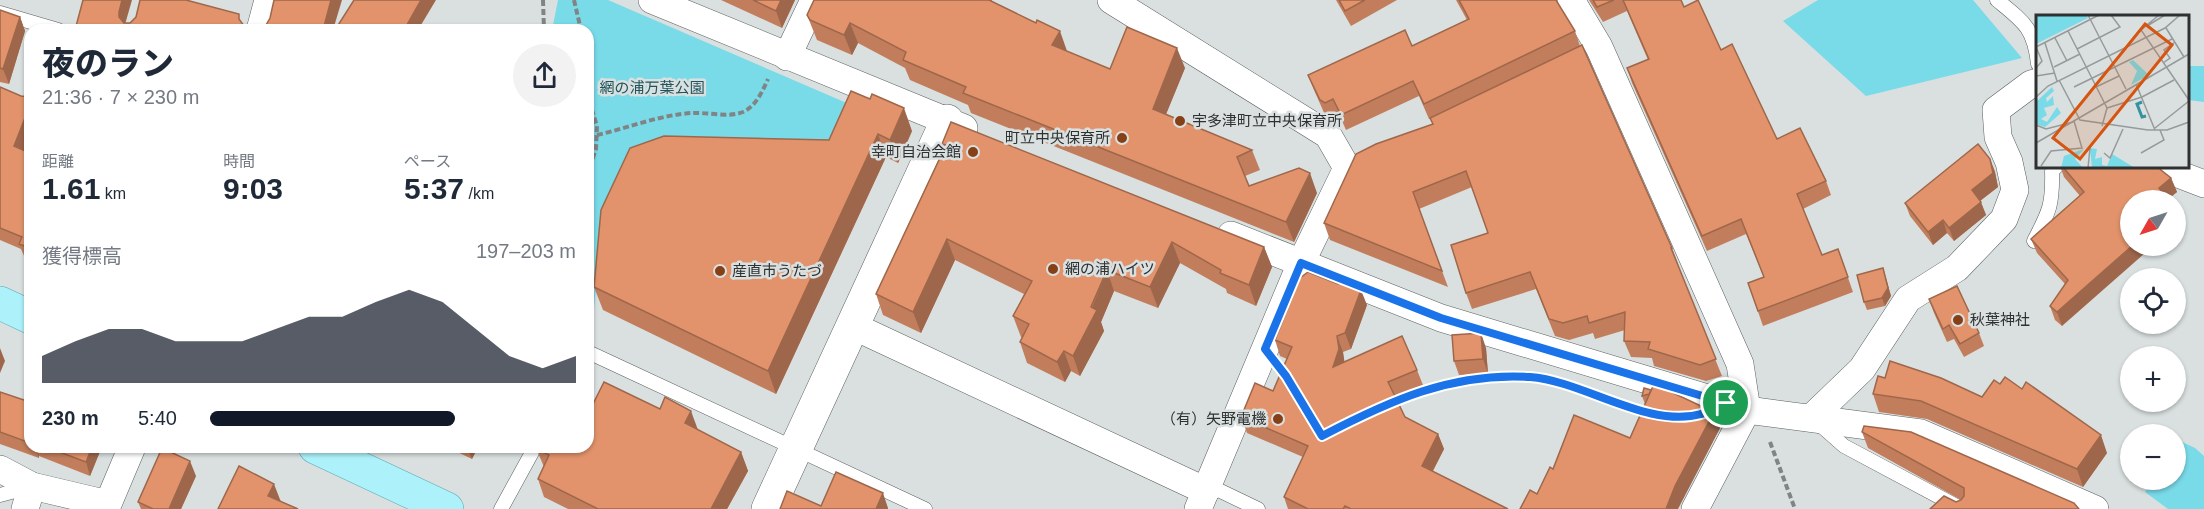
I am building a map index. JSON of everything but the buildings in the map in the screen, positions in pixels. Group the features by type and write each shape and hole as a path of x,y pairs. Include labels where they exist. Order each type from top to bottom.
{"main road":[{"path":"0,303 24,314"},
{"path":"328,453 447,509"}],"street":[{"path":"262,24 268,0"},
{"path":"652,0 991,139"},
{"path":"783,55 814,0"},
{"path":"853,326 1204,495 1301,263 1351,166 1328,135 1111,0"},
{"path":"1571,0 1740,364 1747,410 1695,509"},
{"path":"1811,418 1862,369 1908,299 1957,268 2004,219 2015,190 2009,162 1998,137 1996,110 2036,82"},
{"path":"768,509 947,121"},
{"path":"2173,168 2178,174 2204,184"},
{"path":"1213,227 1441,318 1747,410 1921,433 2095,509"},
{"path":"0,469 29,497 108,504 129,453"}],"lane":[{"path":"1997,0 2025,23 2036,46"},
{"path":"0,13 38,24"},
{"path":"2034,241 2049,213 2053,196 2052,171 2055,168"},
{"path":"594,355 925,509"},
{"path":"1811,418 1844,446 1962,509"},
{"path":"501,509 532,453"},
{"path":"0,495 29,497"},
{"path":"1204,495 1258,509"}],"path":[{"path":"543,0 544,24"},
{"path":"574,0 580,24"},
{"path":"597,135 663,117 693,113 740,113 750,107 760,96 783,55"},
{"path":"594,116 597,126 594,154"},
{"path":"1391,402 1430,388 1469,378 1531,377"},
{"path":"1747,410 1768,436 1795,509"}],"green space":[{"name":"網の浦万葉公園","path":"558,0 608,0 849,104 835,152 602,227 594,308 594,24 553,24"},
{"path":"1818,0 1973,0 2022,58 1866,96 1783,21"},
{"path":"2189,66 2204,66 2204,102 2189,100"},
{"path":"2186,444 2204,456 2204,509 2168,509 2145,492 2146,490 2186,490"}],"place":[{"name":"宇多津町立中央保育所","path":"1180,121"},
{"name":"町立中央保育所","path":"1122,138"},
{"name":"幸町自治会館","path":"973,152"},
{"name":"網の浦ハイツ","path":"1053,269"},
{"name":"産直市うたづ","path":"720,271"},
{"name":"秋葉神社","path":"1958,320"},
{"name":"（有）矢野電機","path":"1278,419"}],"route":[{"path":"1301,263 1441,318 1726,403 1701,415 1666,417 1632,408 1589,391 1531,377 1469,378 1430,388 1372,410 1322,436 1286,376 1265,349 1301,263"}]}
